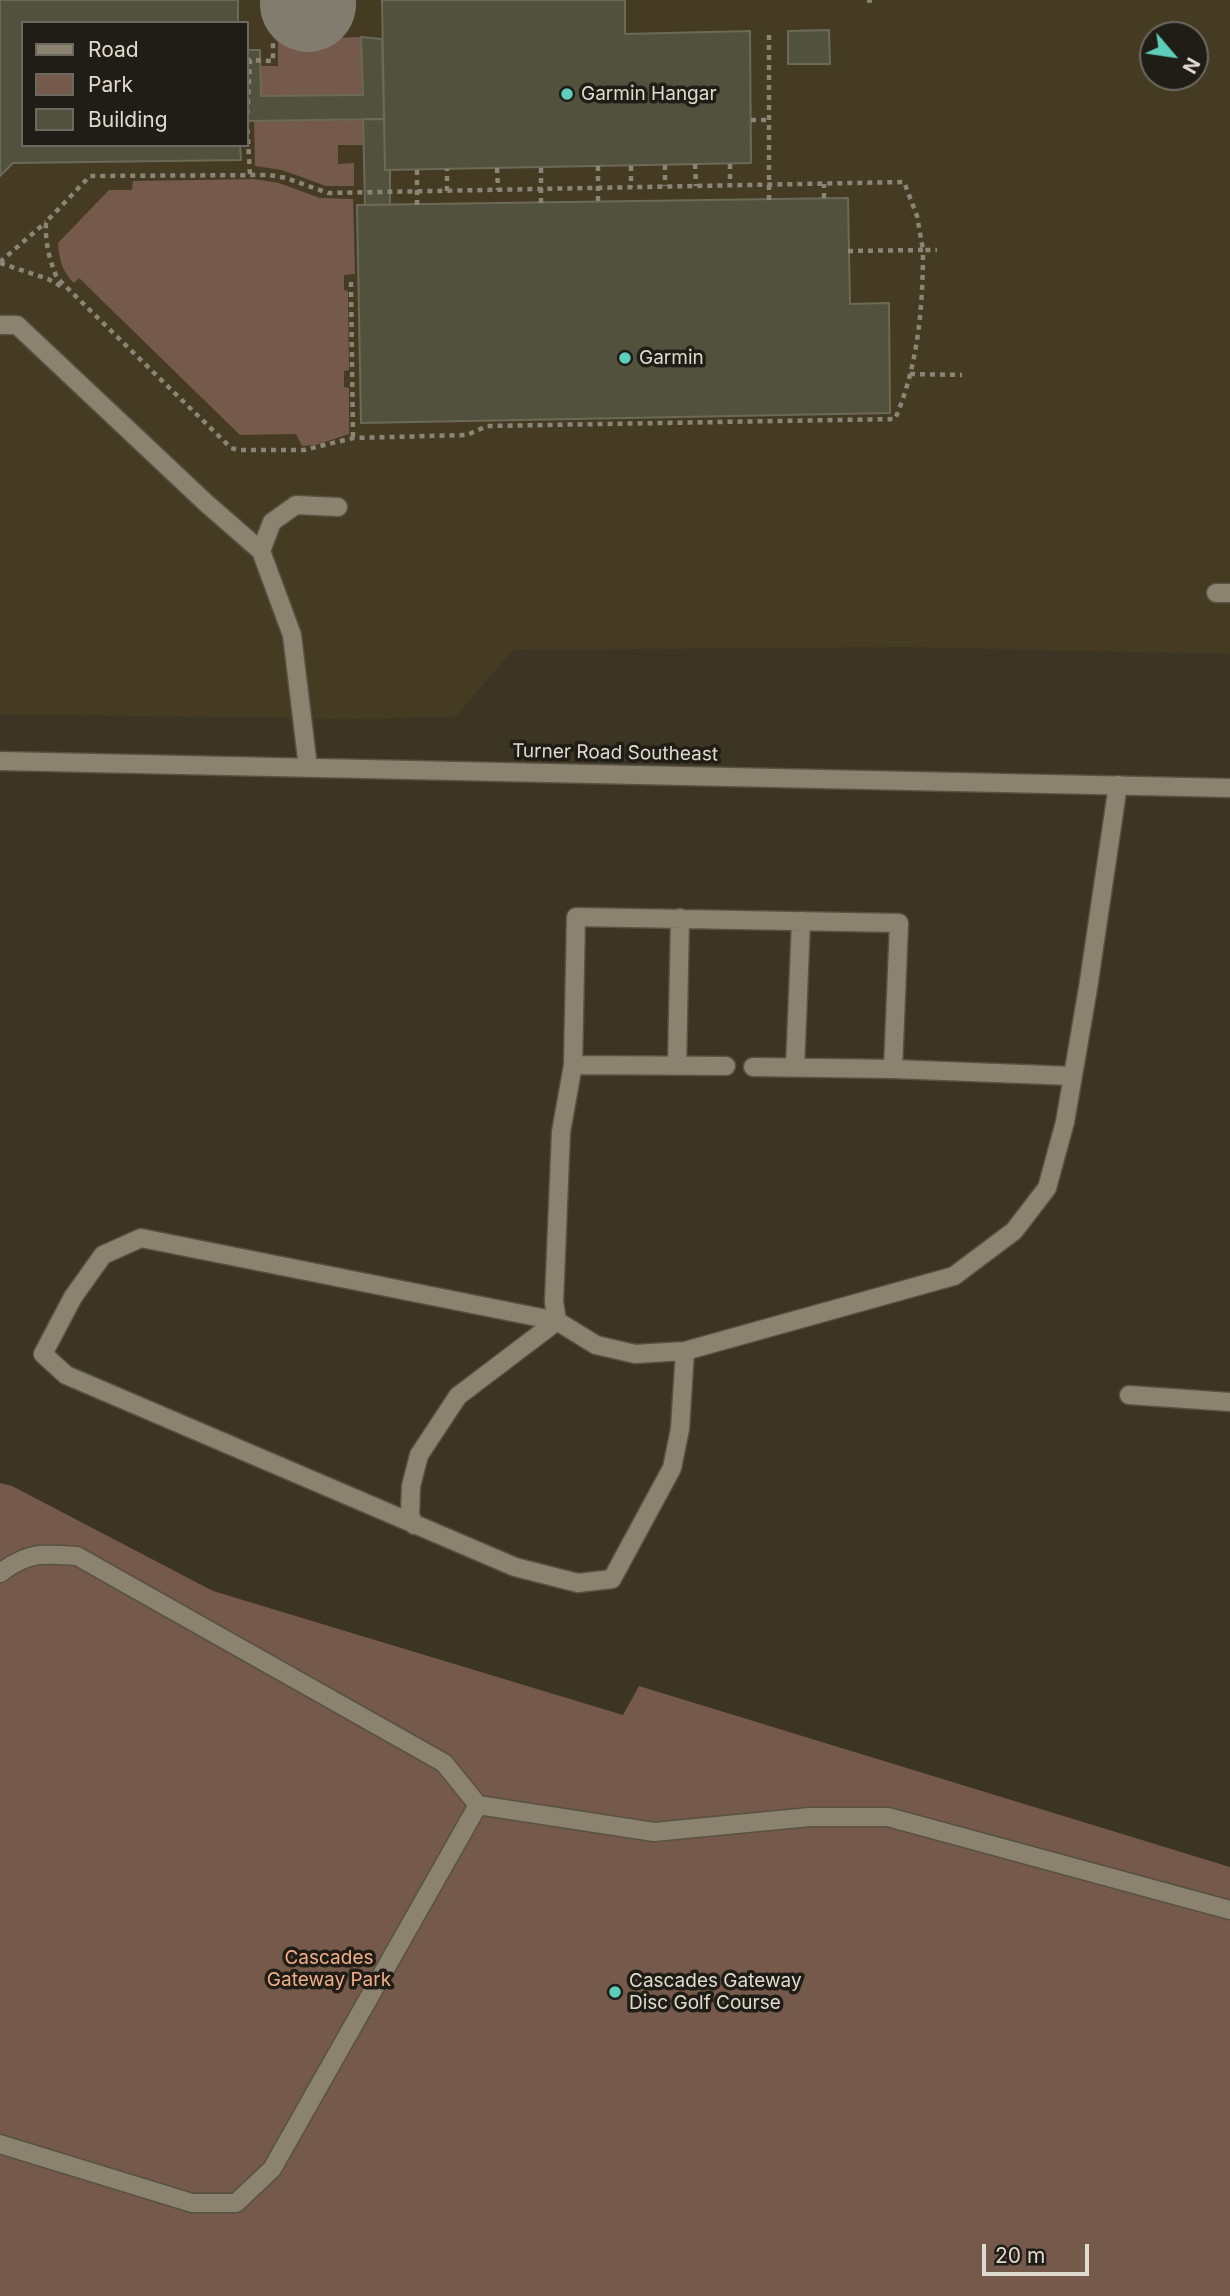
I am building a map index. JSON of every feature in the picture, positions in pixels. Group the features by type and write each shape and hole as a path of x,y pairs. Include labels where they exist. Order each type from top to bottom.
{"main road":[{"path":"0,325 17,326 261,551 292,635 309,767"},
{"path":"261,551 272,522 296,505 338,507"},
{"name":"Turner Road Southeast","path":"0,761 1230,788"},
{"path":"685,1350 680,1429 673,1468 612,1579 578,1583 515,1567 414,1525 66,1375 43,1354 73,1297 103,1255 141,1238 557,1321 596,1345 635,1354 685,1350 954,1276 1014,1231 1047,1188 1065,1122 1118,785"},
{"path":"557,1321 554,1302 561,1132 573,1065 576,917 899,923 893,1069"},
{"path":"677,1066 680,918"},
{"path":"795,1068 801,921"},
{"path":"573,1065 726,1066"},
{"path":"753,1067 1073,1076"},
{"path":"414,1525 410,1515 411,1486 419,1455 458,1396 557,1321"},
{"path":"1129,1395 1230,1402"},
{"path":"0,1573 18,1559 45,1554 77,1556 444,1763 478,1805 654,1832 810,1816 888,1817 1230,1910"},
{"path":"0,2144 192,2203 236,2203 272,2169 478,1805"}],"path":[{"path":"769,31 769,200"},
{"path":"248,101 250,60 273,61 273,40"},
{"path":"751,120 769,120"},
{"path":"248,139 250,174"},
{"path":"695,164 696,186"},
{"path":"730,164 730,185"},
{"path":"665,165 665,186"},
{"path":"598,166 598,202"},
{"path":"631,166 631,187"},
{"path":"497,168 498,190"},
{"path":"541,168 541,203"},
{"path":"447,169 447,191"},
{"path":"417,170 417,205"},
{"path":"46,222 45,238 57,278 231,448 238,450 304,450 353,438 467,435 487,426 895,419 910,374 920,323 923,250 917,216 904,182 328,193 286,178 250,174 90,176 46,222 0,263 47,279 68,290"},
{"path":"824,184 824,198"},
{"path":"849,251 937,250"},
{"path":"351,282 353,438"},
{"path":"910,374 962,375"}],"shaded area":[{"path":"0,0 1230,0 1230,654 908,647 513,650 455,717 345,719 0,714"}],"green space":[{"path":"361,37 363,145 338,145 338,164 354,163 354,186 326,186 282,170 255,166 254,121 261,120 260,66 278,66 278,40"},
{"path":"254,179 279,183 320,198 353,199 355,274 344,275 344,290 348,291 349,370 344,371 344,387 349,388 349,434 316,445 302,446 296,434 240,435 79,278 74,283 60,259 58,243 109,190 132,190 133,181"},
{"name":"Cascades Gateway Park","path":"0,1483 12,1486 213,1591 623,1715 639,1686 1230,1867 1230,2296 0,2296"}],"building":[{"path":"0,0 238,0 238,21 21,21 21,147 240,147 241,160 13,163 0,176"},
{"name":"Garmin Hangar","path":"382,0 625,0 625,34 750,31 751,163 385,170"},
{"path":"829,30 830,64 788,64 788,31"},
{"path":"361,37 382,39 384,119 248,121 248,50 260,50 261,96 363,95"},
{"path":"363,119 384,119 385,170 390,170 390,205 365,205"},
{"name":"Garmin","path":"848,198 850,304 889,303 890,413 361,423 357,205"}],"place":[{"name":"Garmin Hangar","path":"567,94"},
{"name":"Garmin","path":"625,358"},
{"name":"Cascades Gateway Disc Golf Course","path":"615,1992"}]}
